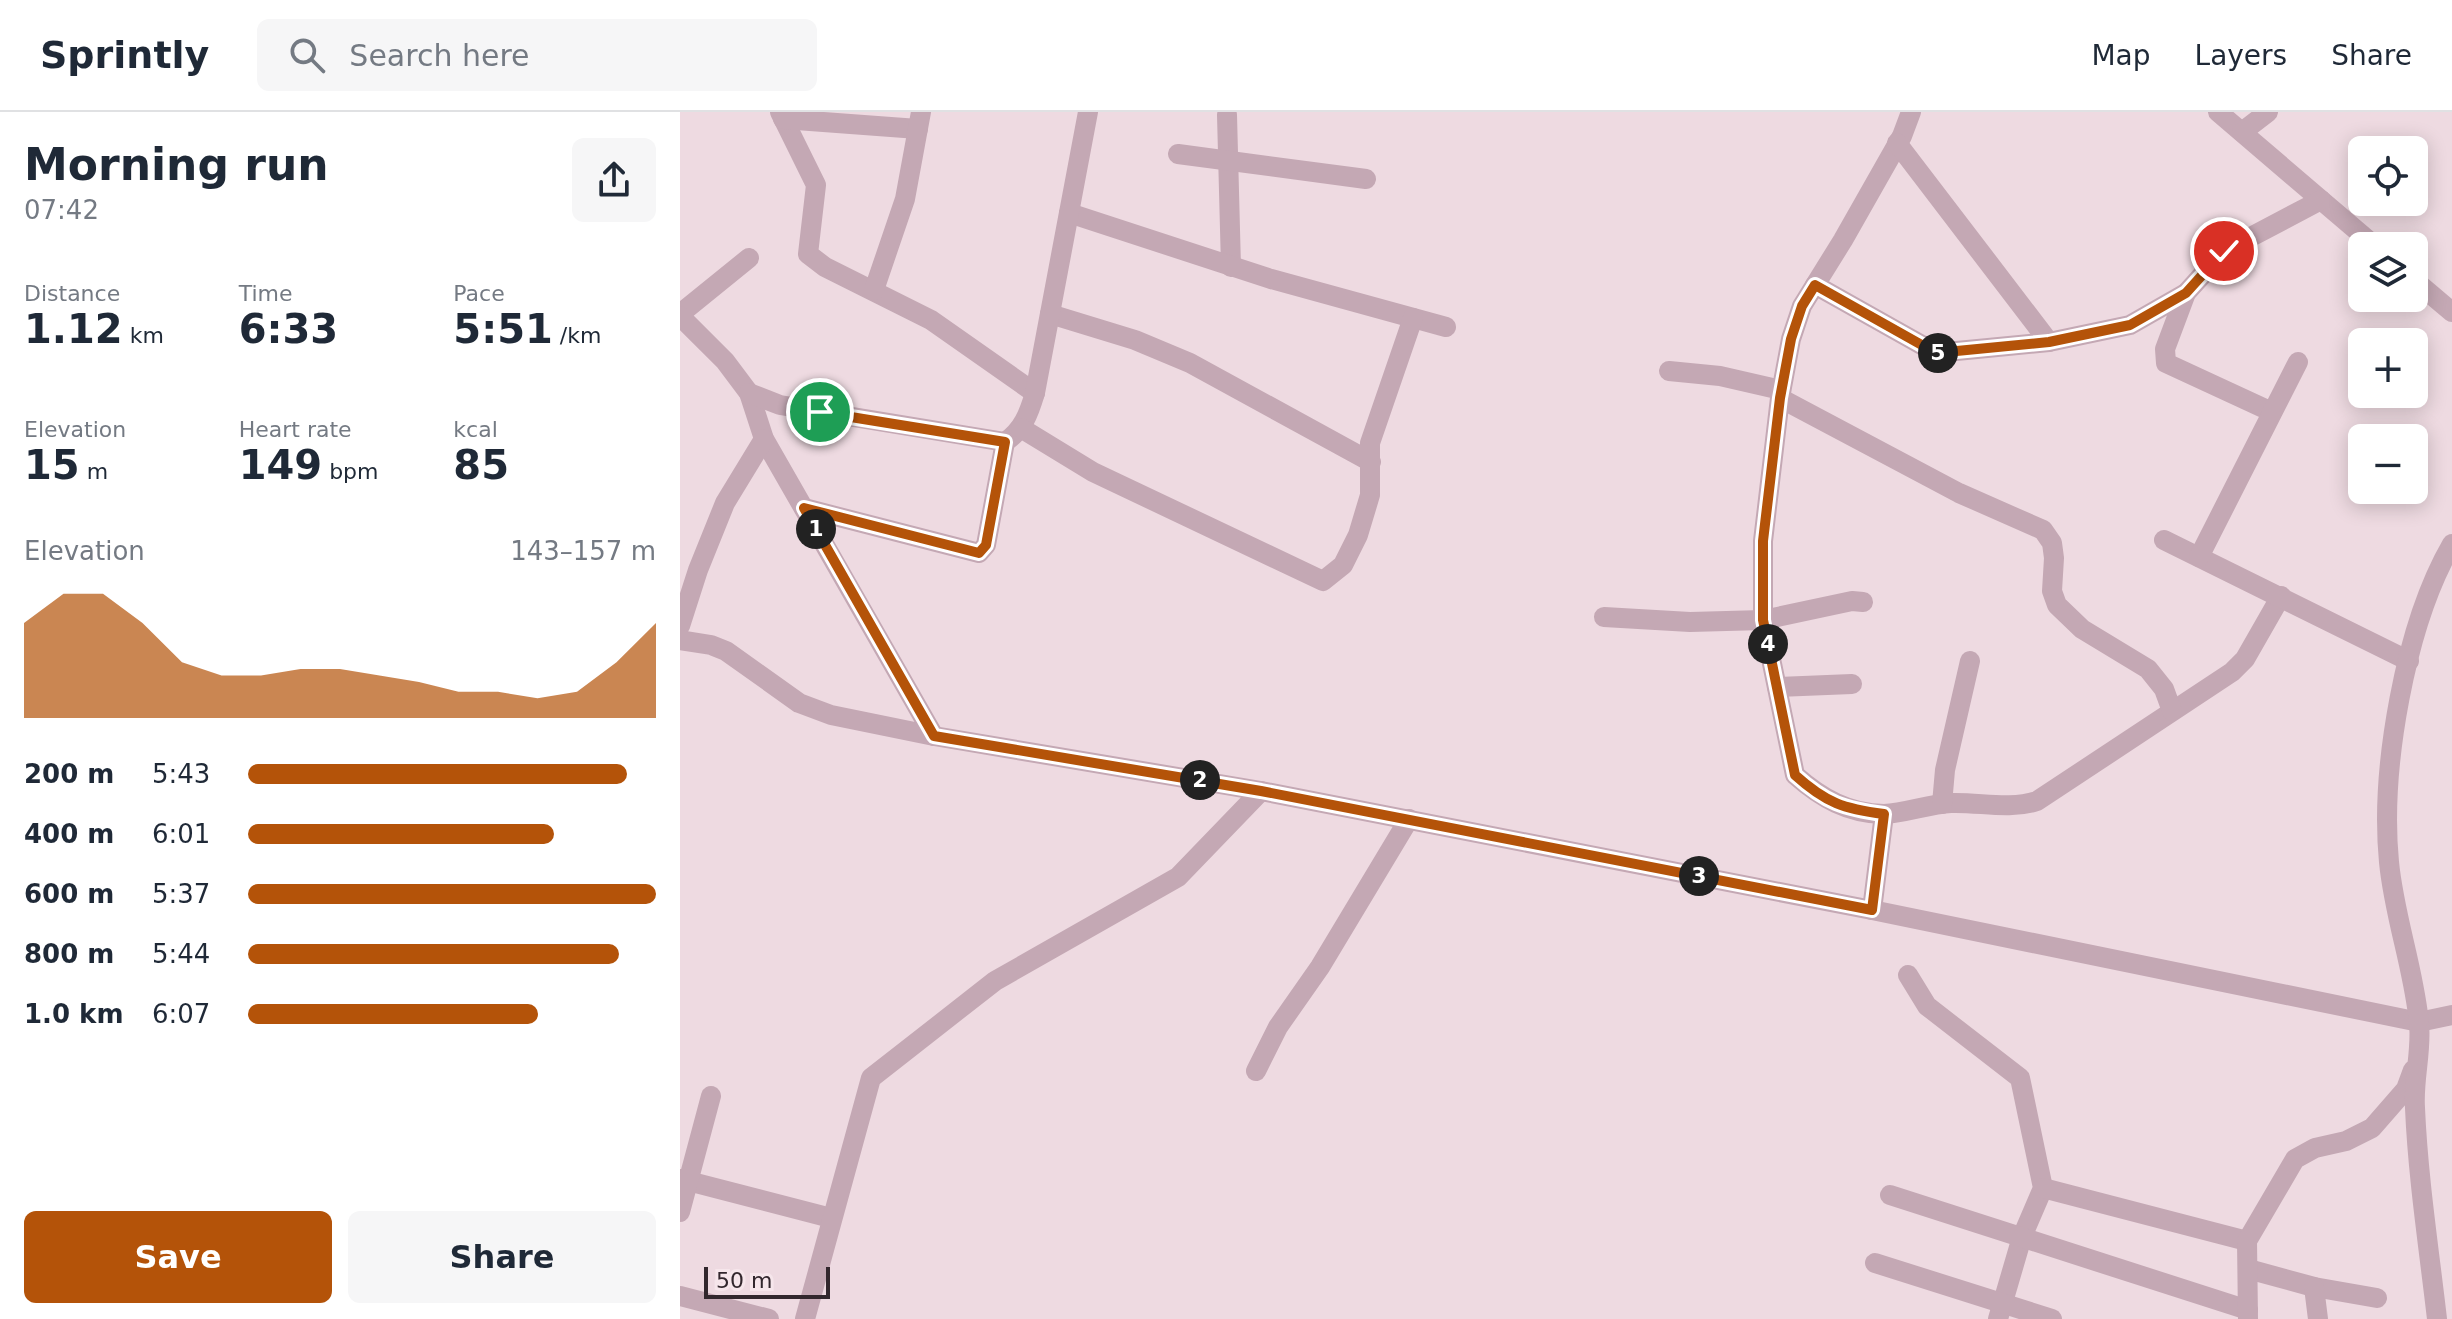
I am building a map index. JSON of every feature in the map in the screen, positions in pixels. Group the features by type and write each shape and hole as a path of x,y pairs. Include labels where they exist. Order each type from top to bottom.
{"street":[{"path":"804,508 979,553 986,545 1005,442 1021,428 1035,393 1088,112"},
{"path":"1911,112 1897,143 1802,306 1791,339 1781,394 1763,541 1763,620 1795,775 1815,793 1849,810 1884,814 1942,804 1982,803 2016,808 2037,801 2232,672 2245,659 2281,596"},
{"path":"2218,112 2359,232"},
{"path":"2242,132 2268,112"},
{"path":"874,290 905,199 920,121 782,115 816,185 808,254 825,267 931,320 1035,393"},
{"path":"1227,115 1231,267"},
{"path":"1897,143 2049,342"},
{"path":"1178,154 1366,179"},
{"path":"1815,285 1936,353 2049,342 2130,325 2186,293 2224,251 2321,200"},
{"path":"1069,213 1231,267 1446,327"},
{"path":"749,258 680,315 725,361 749,393 764,439 934,736"},
{"path":"2428,292 2452,312"},
{"path":"2186,293 2165,349 2166,363 2272,412"},
{"path":"1050,314 1135,340 1190,363 1371,462"},
{"path":"1021,428 1093,472 1323,581 1343,565 1358,535 1370,495 1370,443 1413,318"},
{"path":"2199,557 2298,362"},
{"path":"1669,371 1720,376 1781,394 1959,493 2043,530 2052,543 2052,591 2057,605 2082,629 2148,669 2164,689 2172,711"},
{"path":"749,393 780,405 1005,442"},
{"path":"680,626 725,503 764,439"},
{"path":"2164,540 2409,661"},
{"path":"2437,1319 2414,1106 2419,1022 2389,862 2390,748 2420,619 2452,544"},
{"path":"1604,617 1690,622 1763,620 1852,601 1863,602"},
{"path":"680,640 726,651 799,703 831,715 934,736 1409,819 2419,1022 2452,1015"},
{"path":"1942,804 1945,770 1970,661"},
{"path":"1777,687 1852,684"},
{"path":"805,1319 871,1078 995,981 1178,877 1261,791"},
{"path":"1872,910 1884,814"},
{"path":"1256,1071 1278,1027 1320,967 1409,819"},
{"path":"1908,975 1927,1006 2020,1078 2043,1188 2022,1237 2000,1312"},
{"path":"1890,1195 2248,1314 2247,1241 2295,1159 2315,1148 2346,1141 2372,1128 2406,1089 2418,1059"},
{"path":"680,1212 684,1181 711,1096"},
{"path":"684,1181 831,1218"},
{"path":"2043,1188 2247,1241"},
{"path":"1875,1263 2000,1312 2052,1319"},
{"path":"2248,1269 2314,1287 2377,1298"},
{"path":"2314,1287 2318,1319"},
{"path":"680,1296 722,1312 769,1319"}],"route":[{"path":"820,412 1005,442 986,545 979,553 804,508 934,736 1261,791 1872,910 1884,814 1849,810 1815,793 1795,775 1763,620 1763,541 1771,466 1791,339 1802,306 1815,285 1936,353 2049,342 2130,325 2186,293 2224,251"}]}
